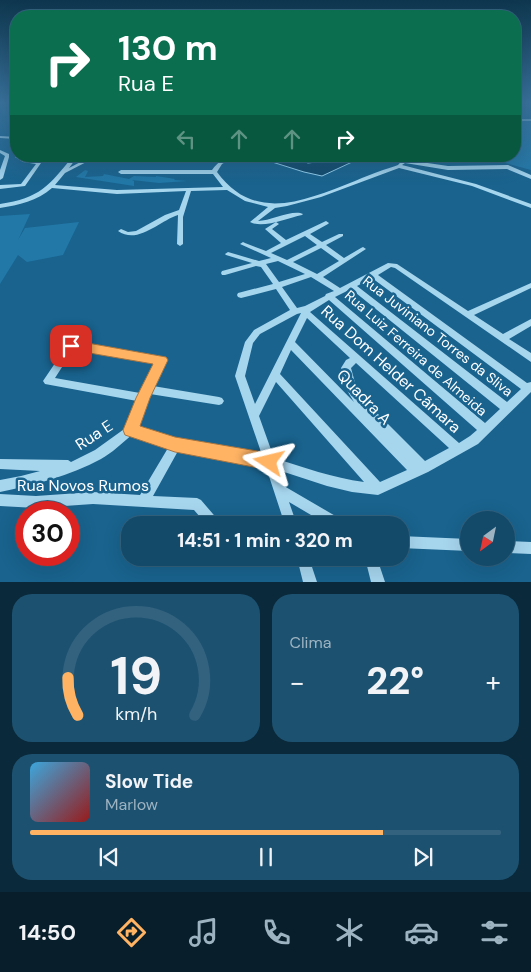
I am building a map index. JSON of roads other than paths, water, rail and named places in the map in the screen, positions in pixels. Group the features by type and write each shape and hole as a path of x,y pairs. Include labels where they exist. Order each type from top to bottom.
{"street":[{"path":"0,162 3,154"},
{"path":"1,174 3,154"},
{"path":"0,187 24,184 38,163 34,162"},
{"path":"0,206 30,200 52,186 71,162"},
{"path":"63,173 84,162"},
{"path":"214,172 222,162"},
{"path":"120,172 214,172 228,188 249,201 273,206 308,198 401,163 437,167 508,167 531,177"},
{"path":"401,163 432,175 459,180 531,204"},
{"path":"432,175 437,167"},
{"path":"52,186 125,192 228,188"},
{"path":"180,244 179,223 189,190"},
{"path":"273,206 253,222 277,223 268,229 285,243"},
{"path":"120,231 132,234 149,229 165,218 182,211"},
{"path":"269,222 289,215 300,214"},
{"path":"266,253 326,223"},
{"path":"305,234 342,260"},
{"path":"288,262 341,235"},
{"path":"243,244 288,262 314,275 338,291"},
{"path":"241,295 314,275 363,249"},
{"path":"228,254 261,264"},
{"path":"225,274 278,258"},
{"name":"Rua Dom Helder Câmara","path":"261,264 277,286 302,310 458,449"},
{"path":"288,516 240,376 247,348 257,332 390,265 397,266 531,358"},
{"path":"131,430 175,444 269,462 327,480 352,486 378,489 420,470 474,440 530,387 372,274"},
{"name":"Rua Juviniano Torres da Sliva","path":"351,285 508,409"},
{"path":"468,314 531,285"},
{"name":"Rua Luiz Ferreira de Almeida","path":"329,296 485,430"},
{"path":"254,416 290,343 302,310"},
{"path":"504,338 531,322"},
{"name":"Quadra A","path":"290,343 420,470"},
{"name":"Rua E","path":"0,486 75,466 98,454 131,430 145,393 161,360 71,346 48,381 145,393"},
{"path":"356,358 347,364 346,368 355,396 420,470"},
{"path":"275,375 378,489"},
{"path":"145,393 219,400"},
{"path":"144,500 175,444"},
{"path":"0,464 75,466"},
{"path":"279,490 324,516"},
{"name":"Rua Novos Rumos","path":"0,500 36,502 93,498 197,504 207,516"},
{"path":"409,542 460,545"},
{"path":"515,547 531,548"},
{"path":"305,566 310,582"},
{"path":"373,566 378,582"}]}
